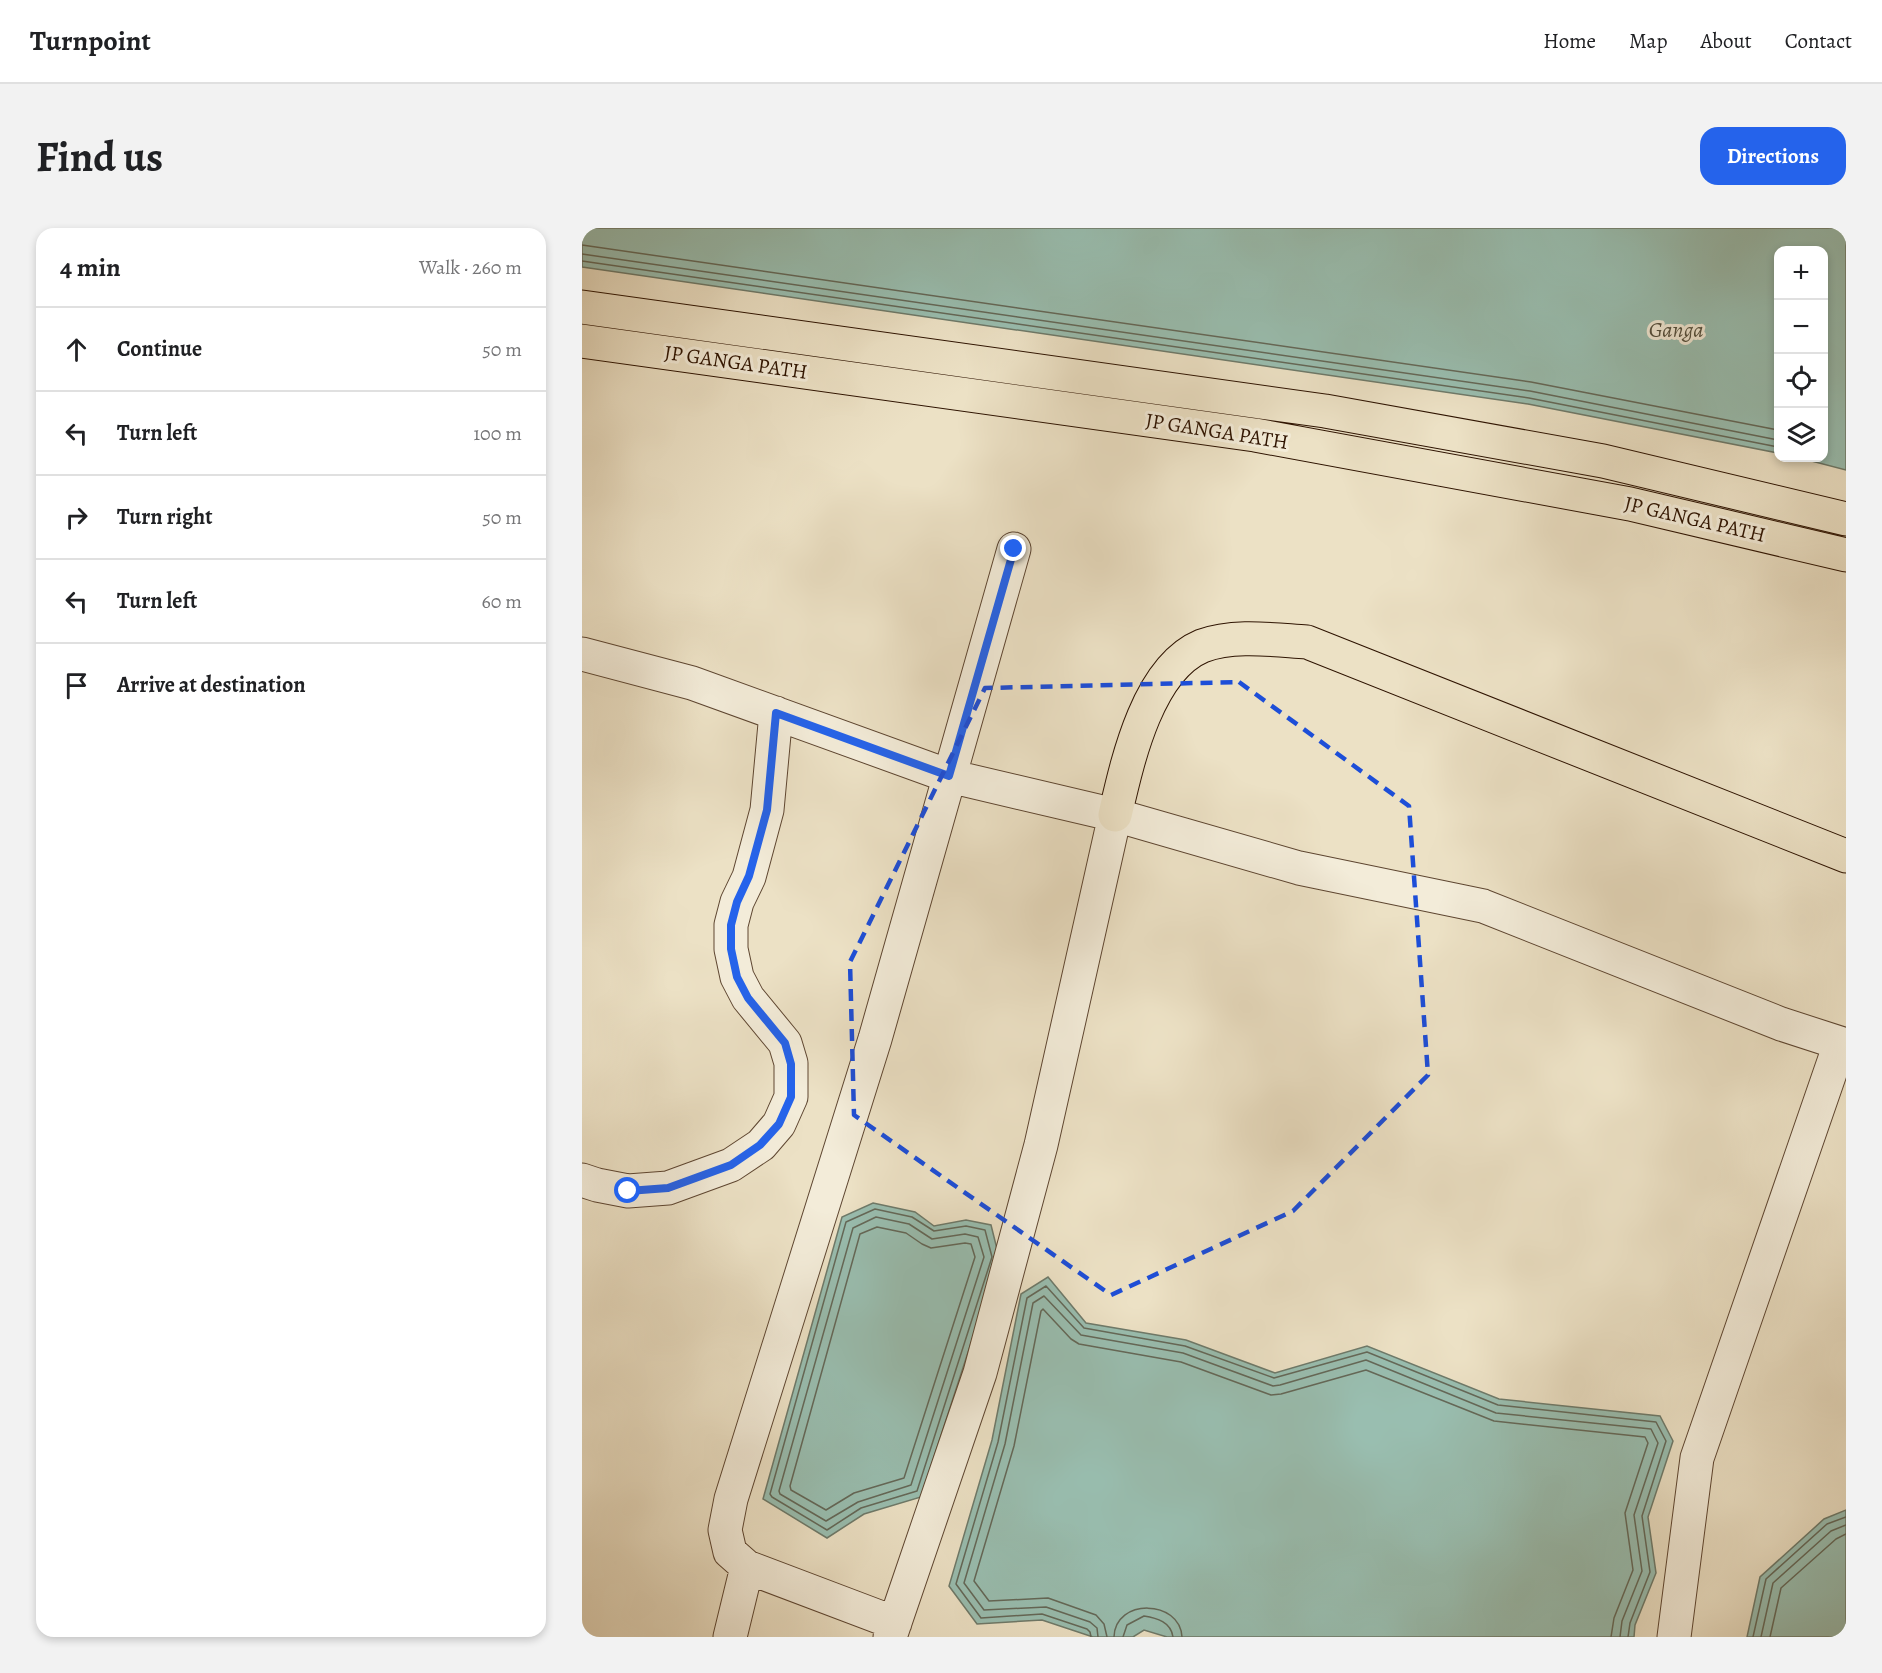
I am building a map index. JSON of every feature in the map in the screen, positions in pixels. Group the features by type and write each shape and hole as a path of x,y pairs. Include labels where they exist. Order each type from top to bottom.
{"highway":[{"name":"JP GANGA PATH","path":"582,307 1325,411 1603,461 1846,519"},
{"name":"JP GANGA PATH","path":"582,341 1255,435 1630,504 1846,555"},
{"path":"1115,815 1132,745 1157,689 1179,662 1202,646 1244,638 1307,642 1846,856"}],"street":[{"path":"1014,549 876,1039 731,1499 725,1530 730,1552 747,1567 893,1630 980,1373 1041,1145 1115,815"},
{"path":"582,654 692,683 949,776 1115,815 1299,868 1484,906 1781,1024 1843,1044 1697,1458 1674,1637"},
{"path":"582,1180 628,1191 668,1188 731,1165 760,1145 779,1124 791,1097 791,1064 785,1043 748,998 737,977 731,949 731,925 737,902 749,876 767,810 776,713"},
{"path":"730,1637 747,1567"}],"highlighted area":[{"path":"1239,682 1409,806 1428,1075 1293,1211 1111,1295 854,1115 850,962 985,688"}],"water":[{"name":"Ganga","path":"582,228 1846,228 1846,470 1815,462 1828,462 1828,246 1774,246 1774,452 1528,404 582,267"},
{"path":"873,1203 915,1212 934,1226 966,1220 991,1225 999,1257 921,1497 864,1514 827,1538 763,1499 842,1217"},
{"path":"1048,1277 1086,1323 1186,1340 1275,1373 1367,1346 1499,1399 1660,1416 1673,1441 1648,1517 1656,1573 1635,1625 1634,1637 1167,1637 1144,1630 1133,1637 1093,1637 1042,1620 977,1624 949,1586 992,1440 1021,1294"},
{"path":"1846,1510 1846,1637 1747,1637 1760,1577 1824,1519"}],"route":[{"path":"628,1191 668,1188 731,1165 760,1145 779,1124 791,1097 791,1064 785,1043 748,998 737,977 731,949 731,925 737,902 749,876 767,810 776,713 949,776 1014,549"}]}
